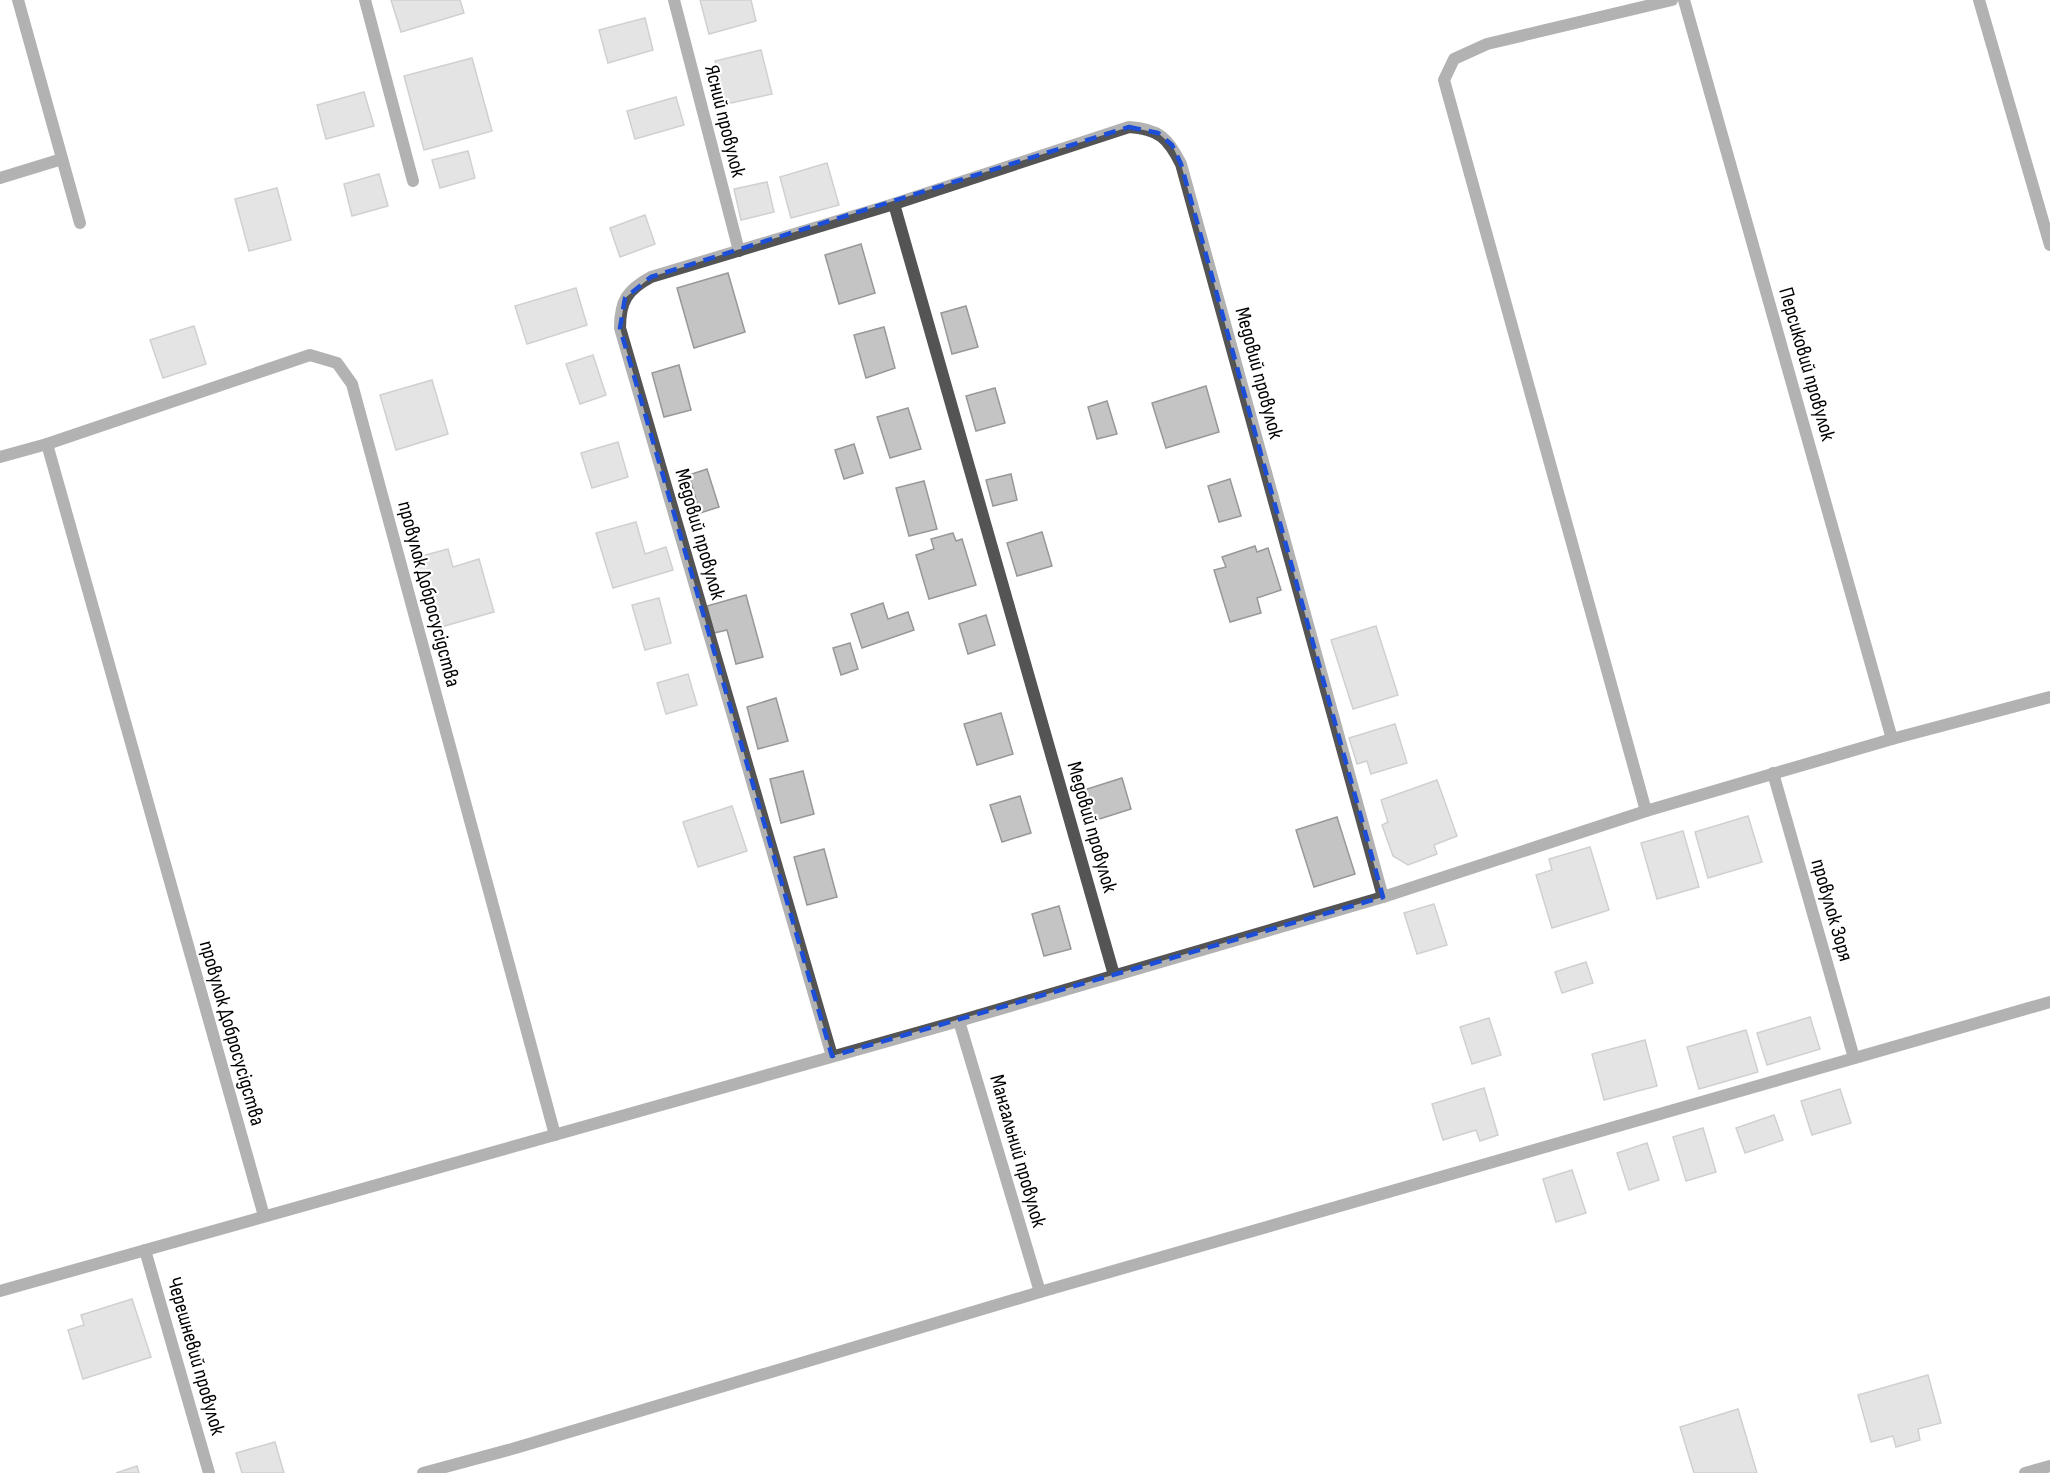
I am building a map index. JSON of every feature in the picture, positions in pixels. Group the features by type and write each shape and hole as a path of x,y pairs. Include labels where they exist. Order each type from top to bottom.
{"street":[{"path":"18,0 80,223"},
{"path":"365,0 413,181"},
{"name":"Ясний провулок","path":"674,0 739,251"},
{"path":"1646,811 1444,80 1454,59 1486,44 1672,0"},
{"name":"Персиковий провулок","path":"1684,0 1892,739"},
{"path":"1979,0 2050,245"},
{"name":"Медовий провулок","path":"832,1056 620,328 620,312 625,298 637,285 651,277 894,204 1129,127 1144,128 1158,133 1172,145 1181,164 1383,897"},
{"path":"0,178 62,159"},
{"name":"Медовий провулок","path":"894,204 1114,975"},
{"name":"провулок Добросусідства","path":"0,457 47,444 310,355 337,363 352,384 555,1135"},
{"name":"провулок Добросусідства","path":"47,444 264,1216"},
{"path":"0,1291 959,1021 1383,897 1646,811 1773,773 2050,697"},
{"name":"провулок Зоря","path":"1773,773 1854,1058"},
{"path":"423,1473 512,1449 1040,1292 2050,1002"},
{"name":"Мангальний провулок","path":"959,1021 1040,1292"},
{"name":"Черешневий провулок","path":"145,1250 209,1473"},
{"path":"2025,1473 2050,1466"}],"highlighted area":[{"path":"1129,127 1158,133 1172,145 1181,164 1383,897 832,1056 620,328 625,298 651,277"}],"building":[{"path":"391,0 460,0 464,13 401,32"},
{"path":"700,0 751,0 756,21 709,34"},
{"path":"645,18 653,50 608,63 599,30"},
{"path":"761,50 772,94 726,104 715,61"},
{"path":"472,58 492,131 424,150 404,76"},
{"path":"364,92 374,126 326,139 317,105"},
{"path":"676,97 684,125 635,139 627,111"},
{"path":"468,151 475,178 440,188 432,160"},
{"path":"827,163 839,205 791,218 780,177"},
{"path":"379,174 388,206 352,216 344,184"},
{"path":"767,182 774,212 741,220 734,189"},
{"path":"277,188 291,240 249,251 235,199"},
{"path":"645,215 655,244 620,257 610,228"},
{"path":"861,244 875,293 839,304 825,255"},
{"path":"728,273 745,332 694,348 677,288"},
{"path":"576,288 587,325 527,344 515,306"},
{"path":"966,306 978,347 952,354 941,313"},
{"path":"194,326 206,364 163,378 150,340"},
{"path":"884,327 895,368 866,378 854,335"},
{"path":"593,355 606,395 580,404 566,364"},
{"path":"679,365 691,410 664,417 652,373"},
{"path":"432,380 448,434 396,450 380,395"},
{"path":"1206,386 1219,432 1166,448 1152,403"},
{"path":"995,388 1005,423 976,431 966,396"},
{"path":"1107,401 1117,434 1097,439 1088,407"},
{"path":"908,408 921,449 890,458 877,417"},
{"path":"618,442 628,477 592,488 581,453"},
{"path":"854,444 863,473 844,479 835,450"},
{"path":"707,469 719,507 700,513 689,475"},
{"path":"1011,474 1017,500 993,506 986,480"},
{"path":"1230,479 1241,516 1219,522 1208,486"},
{"path":"924,481 937,529 909,536 896,488"},
{"path":"636,522 645,554 666,547 673,570 613,588 596,533"},
{"path":"1042,532 1052,566 1017,576 1007,543"},
{"path":"953,533 956,541 962,539 976,585 929,599 916,555 934,549 931,539"},
{"path":"1255,546 1257,552 1268,548 1281,590 1257,598 1261,613 1230,622 1214,570 1226,567 1222,557"},
{"path":"448,549 453,567 479,559 494,612 434,629 414,558"},
{"path":"746,595 763,657 736,664 727,630 714,633 707,606"},
{"path":"659,598 671,643 645,650 632,605"},
{"path":"883,603 888,619 908,612 914,630 862,648 851,614"},
{"path":"986,615 995,645 968,654 959,624"},
{"path":"1376,626 1398,695 1353,709 1331,640"},
{"path":"850,643 858,669 841,675 833,648"},
{"path":"688,674 697,705 666,714 657,683"},
{"path":"776,698 788,741 758,749 747,707"},
{"path":"1001,713 1013,754 977,765 964,724"},
{"path":"1395,724 1407,763 1371,774 1367,761 1357,764 1349,738"},
{"path":"803,771 814,814 781,823 770,779"},
{"path":"1122,778 1131,809 1093,821 1084,790"},
{"path":"1437,780 1457,836 1434,845 1437,854 1408,865 1393,856 1382,825 1388,822 1381,800"},
{"path":"1020,796 1031,833 1002,842 990,805"},
{"path":"732,806 747,851 698,867 683,822"},
{"path":"1748,816 1762,862 1708,878 1695,832"},
{"path":"1337,817 1355,874 1314,887 1296,830"},
{"path":"1683,831 1699,887 1657,899 1641,843"},
{"path":"1590,847 1609,910 1552,928 1536,875 1552,870 1549,859"},
{"path":"824,849 837,897 807,905 794,857"},
{"path":"1434,904 1447,945 1417,954 1404,913"},
{"path":"1059,906 1071,949 1044,956 1032,914"},
{"path":"1586,962 1593,983 1562,993 1555,972"},
{"path":"1810,1017 1820,1049 1767,1065 1757,1033"},
{"path":"1489,1018 1501,1055 1472,1064 1460,1027"},
{"path":"1746,1030 1758,1072 1699,1089 1687,1047"},
{"path":"1645,1040 1657,1086 1604,1100 1592,1054"},
{"path":"1484,1088 1498,1135 1480,1141 1476,1130 1443,1140 1432,1104"},
{"path":"1840,1089 1851,1123 1812,1135 1801,1101"},
{"path":"1774,1115 1783,1140 1745,1153 1736,1128"},
{"path":"1703,1128 1716,1172 1686,1181 1673,1137"},
{"path":"1647,1143 1659,1180 1629,1190 1617,1153"},
{"path":"1572,1170 1586,1213 1556,1222 1543,1179"},
{"path":"132,1299 151,1357 83,1379 68,1330 84,1325 81,1315"},
{"path":"1928,1375 1941,1423 1918,1429 1920,1440 1896,1447 1893,1436 1871,1442 1858,1395"},
{"path":"1738,1409 1757,1473 1694,1473 1680,1427"},
{"path":"275,1442 284,1473 242,1473 236,1453"},
{"path":"137,1466 139,1473 116,1473"}]}
